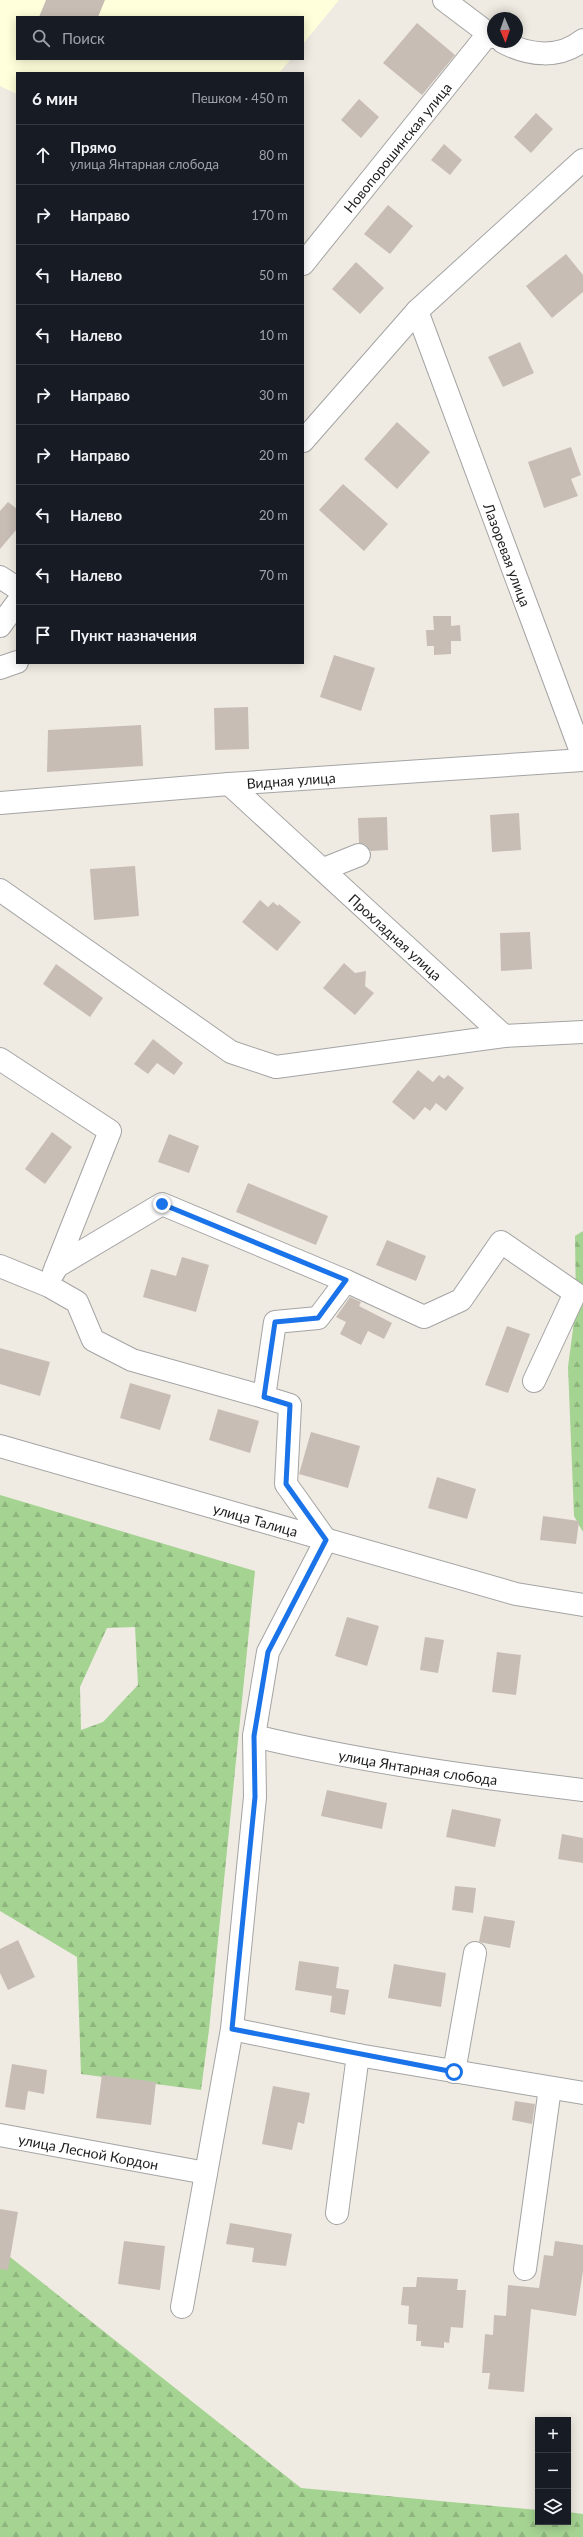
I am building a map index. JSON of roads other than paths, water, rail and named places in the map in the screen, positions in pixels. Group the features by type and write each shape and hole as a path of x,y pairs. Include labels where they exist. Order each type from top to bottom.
{"street":[{"path":"444,0 487,32"},
{"path":"521,48 537,54 572,49 583,40"},
{"name":"Новопорошинская улица","path":"304,263 487,47"},
{"path":"304,440 416,311 583,160"},
{"name":"Лазоревая улица","path":"416,311 583,759"},
{"path":"0,577 16,587"},
{"path":"0,626 16,603"},
{"path":"0,668 16,662"},
{"name":"Видная улица","path":"0,803 230,784 583,759"},
{"name":"Прохладная улица","path":"230,784 504,1036"},
{"path":"324,869 359,855"},
{"path":"0,890 231,1052 276,1067 504,1036 583,1032"},
{"path":"0,1059 110,1131 52,1277"},
{"path":"52,1277 162,1204 346,1280 424,1317 461,1300 501,1242 575,1292 534,1381"},
{"path":"0,1266 52,1277 77,1302 93,1340 125,1357 290,1405 286,1484 326,1540 268,1652 254,1736 255,1797 232,2029 182,2307"},
{"path":"264,1397 275,1322 318,1318 346,1280"},
{"name":"улица Талица","path":"0,1446 516,1594 583,1606"},
{"name":"улица Янтарная слобода","path":"254,1736 291,1745 487,1778 583,1790"},
{"path":"454,2072 475,1953"},
{"path":"232,2029 358,2055 583,2093"},
{"path":"337,2213 358,2055"},
{"path":"525,2269 550,2088"},
{"name":"улица Лесной Кордон","path":"0,2135 206,2173"}]}
